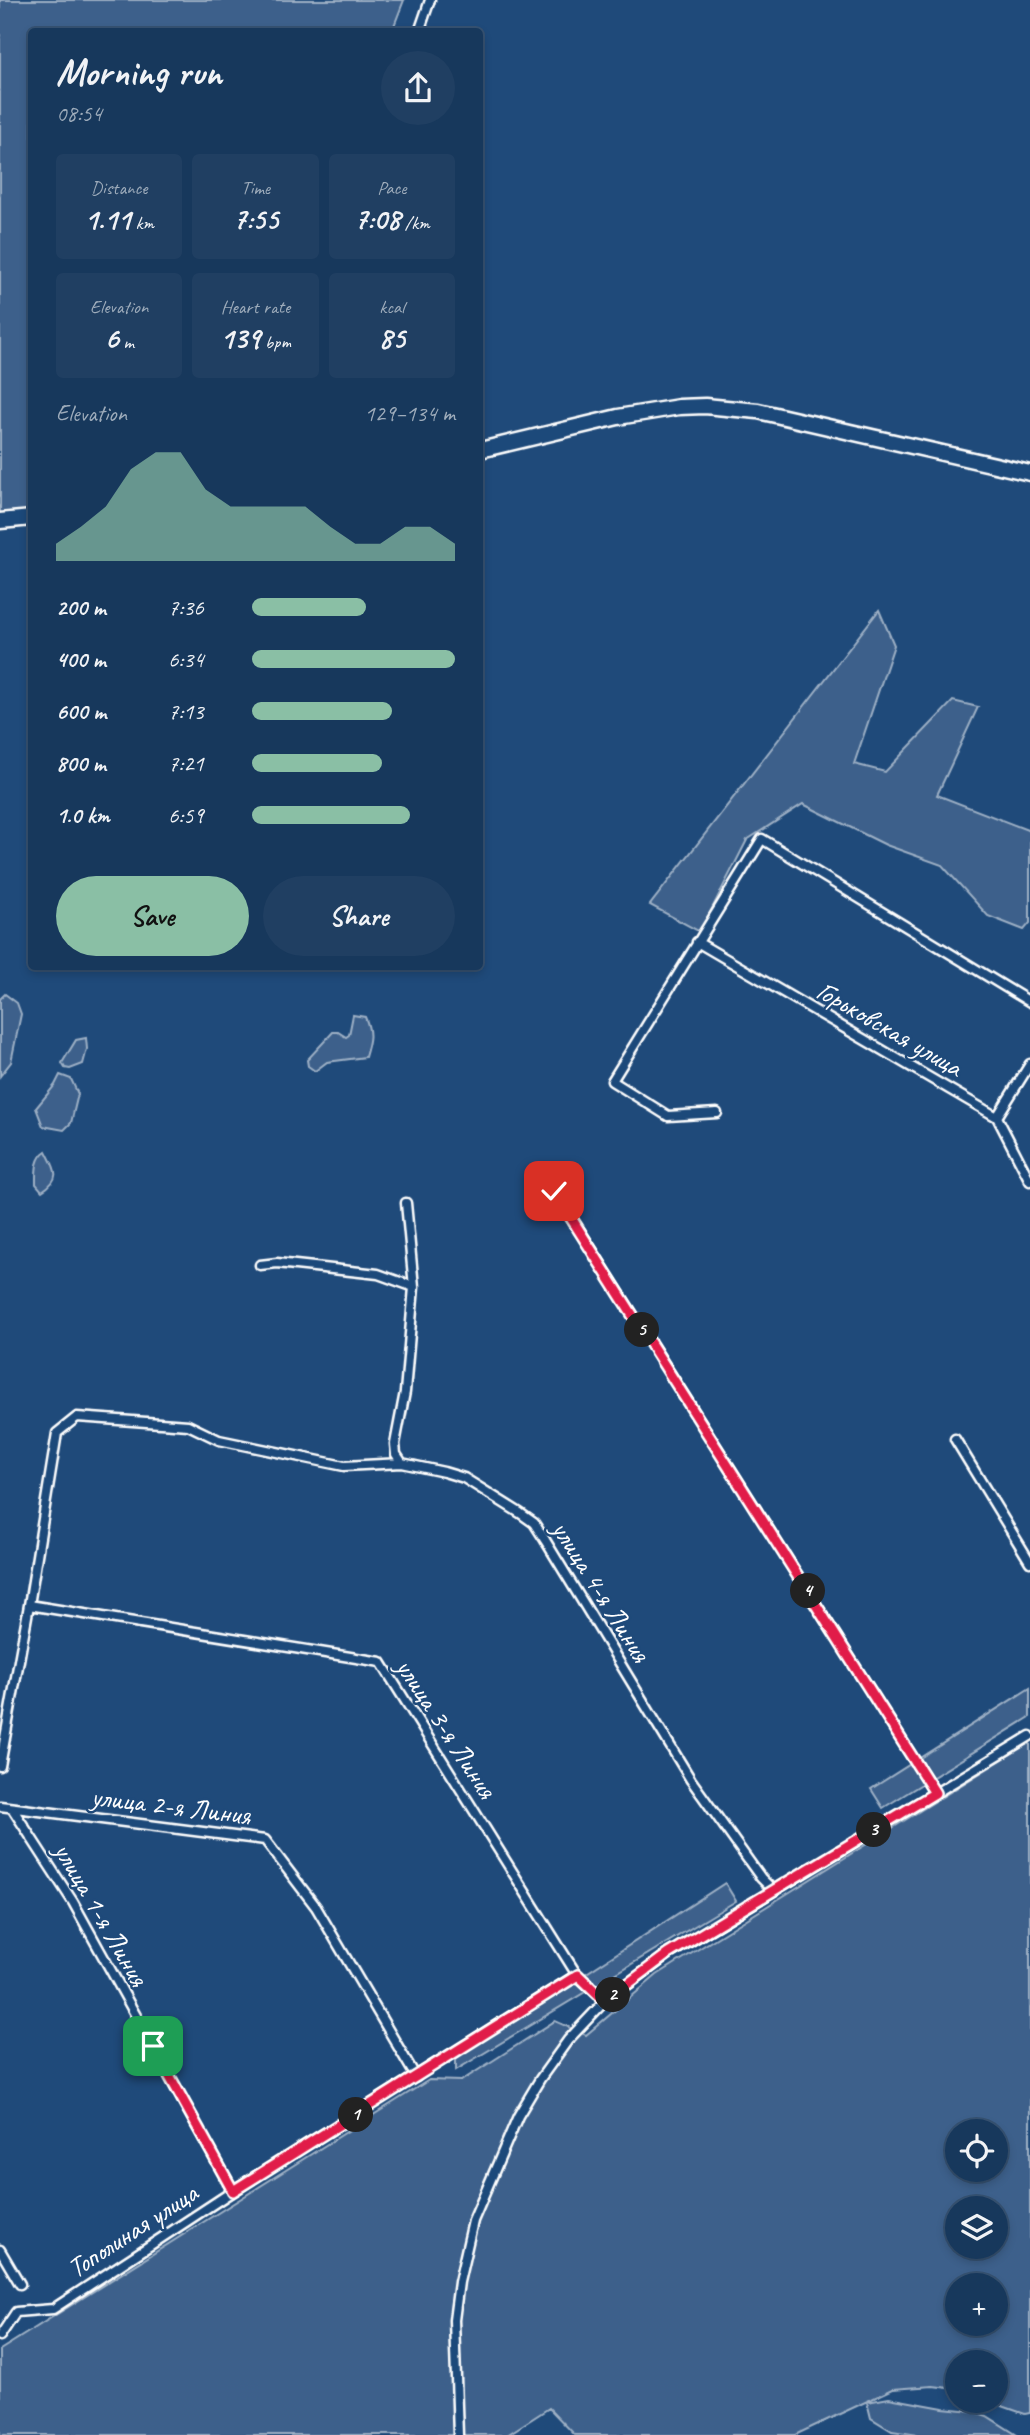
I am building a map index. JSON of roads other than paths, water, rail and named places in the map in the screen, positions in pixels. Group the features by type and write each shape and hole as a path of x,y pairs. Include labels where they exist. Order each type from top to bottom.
{"main road":[{"path":"483,449 628,415 705,406 758,411 1030,472"},
{"path":"0,521 28,518"}],"street":[{"path":"420,28 430,0"},
{"path":"717,1113 668,1116 612,1081 762,839 1030,1002"},
{"name":"Горьковская улица","path":"697,942 997,1117"},
{"path":"1030,1064 997,1117 1030,1181"},
{"path":"554,1191 935,1793"},
{"path":"402,1464 396,1454 395,1444 405,1392 414,1287 406,1203"},
{"path":"260,1265 277,1263 378,1274 414,1287"},
{"name":"улица 4-я Линия","path":"29,1605 57,1433 77,1417 188,1425 219,1440 344,1466 402,1464 464,1478 534,1523 691,1780 761,1878 774,1891"},
{"path":"955,1439 1030,1562"},
{"path":"0,1766 29,1605"},
{"name":"улица 3-я Линия","path":"29,1605 381,1662 578,1975 605,2001"},
{"path":"458,2435 454,2320 459,2282 473,2221 518,2116 568,2040 605,2001 668,1954 1030,1736"},
{"name":"улица 2-я Линия","path":"0,1806 265,1840 317,1906 416,2077"},
{"name":"улица 1-я Линия","path":"12,1808 73,1902 233,2191"},
{"name":"Тополиная улица","path":"0,2336 16,2312 53,2309 233,2191 578,1975"},
{"path":"0,2250 20,2284"}]}
